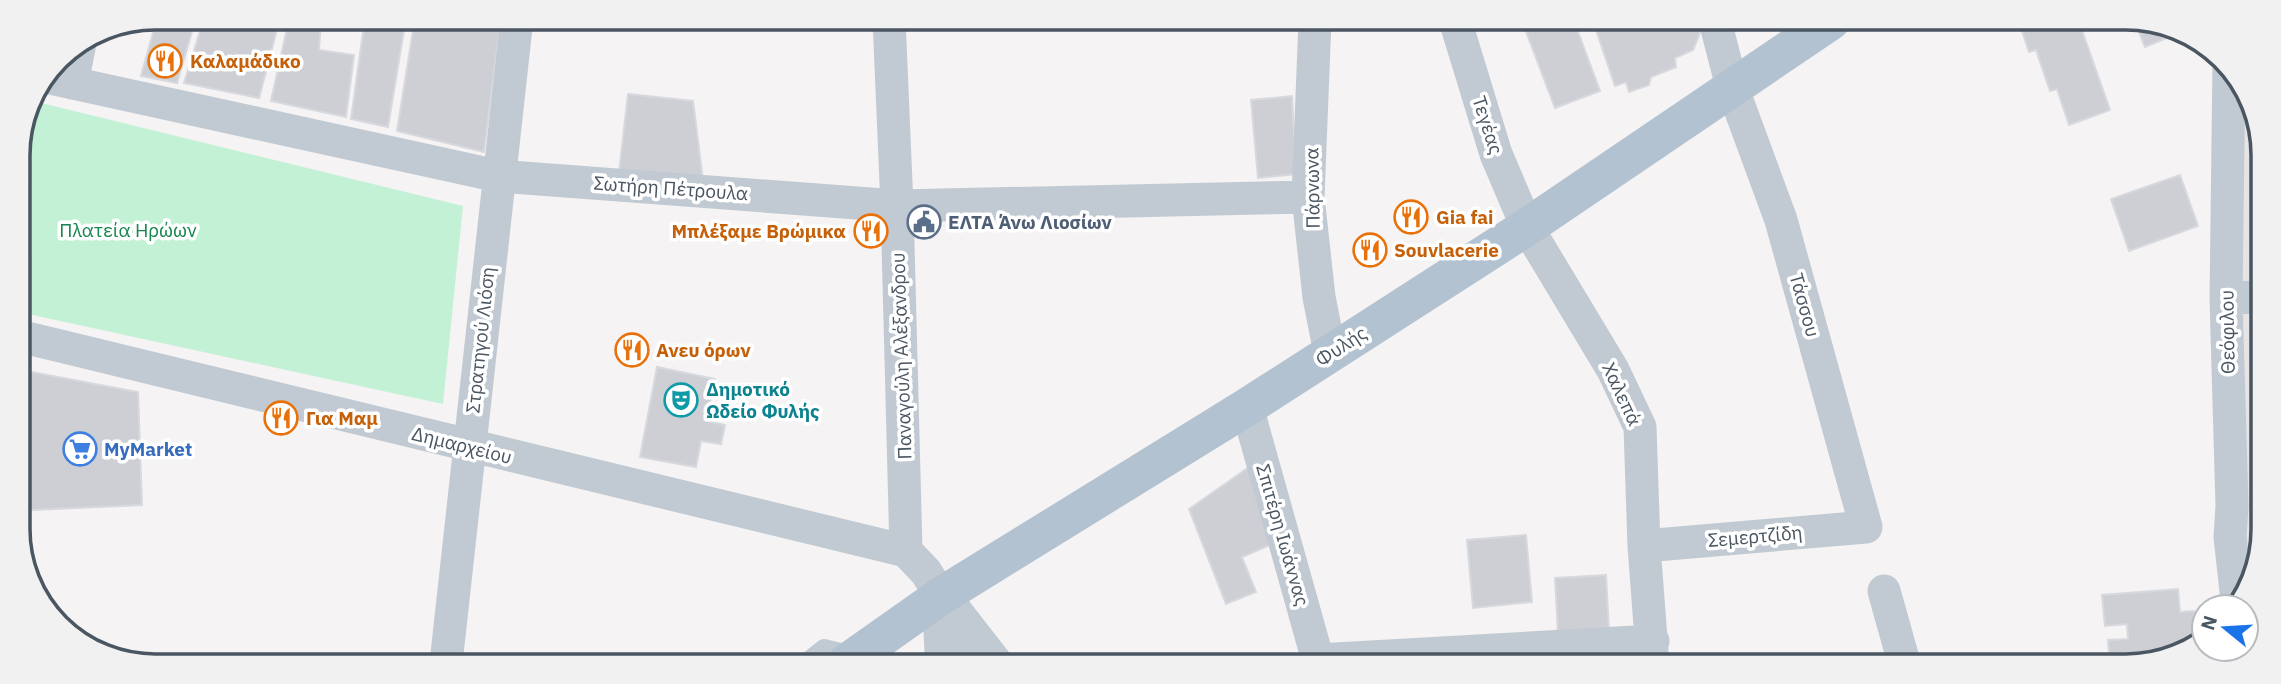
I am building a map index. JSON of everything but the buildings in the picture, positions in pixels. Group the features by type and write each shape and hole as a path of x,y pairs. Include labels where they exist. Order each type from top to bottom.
{"main road":[{"name":"Φυλής","path":"859,654 941,596 1247,407 1527,227 1817,30"}],"street":[{"name":"Στρατηγού Λιόση","path":"447,654 516,30"},
{"name":"Παναγούλη Αλέξανδρου","path":"889,30 906,551"},
{"name":"Πάρνωνα","path":"1316,30 1308,197 1318,297 1330,354"},
{"name":"Τεγέας","path":"1458,30 1496,154 1527,227"},
{"name":"Τάσσου","path":"1717,30 1731,87 1781,220 1866,527"},
{"name":"Σωτήρη Πέτρουλα","path":"58,80 498,176 897,206 1308,197"},
{"name":"Θεόφιλου","path":"2229,83 2226,298 2232,506 2230,537 2235,590"},
{"name":"Χαλεπά","path":"1527,227 1614,370 1640,427 1644,546 1653,653"},
{"path":"2226,298 2251,297"},
{"name":"Δημαρχείου","path":"30,340 906,551"},
{"name":"Σπιτέρη Ιωάννας","path":"1247,407 1316,654"},
{"name":"Σεμερτζίδη","path":"1644,546 1866,527"},
{"path":"906,551 926,572 941,596 986,654"},
{"path":"1884,591 1902,654"},
{"path":"941,596 944,654"},
{"path":"1616,654 1653,653"}],"lane":[{"path":"816,654 824,648 838,654"}],"shaded area":[{"path":"2235,93 2245,115 2250,138 2251,293 2230,294"},
{"path":"2251,297 2251,529 2247,562 2238,584 2226,298"}],"green space":[{"name":"Πλατεία Ηρώων","path":"41,103 463,206 443,404 30,314 30,146"}],"place":[{"name":"Καλαμάδικο","path":"165,61"},
{"name":"Gia fai","path":"1411,217"},
{"name":"ΕΛΤΑ Άνω Λιοσίων","path":"924,222"},
{"name":"Μπλέξαμε Βρώμικα","path":"871,231"},
{"name":"Souvlacerie","path":"1370,250"},
{"name":"Ανευ όρων","path":"632,350"},
{"name":"Δημοτικό Ωδείο Φυλής","path":"681,400"},
{"name":"Για Μαμ","path":"281,418"},
{"name":"MyMarket","path":"80,449"}]}
